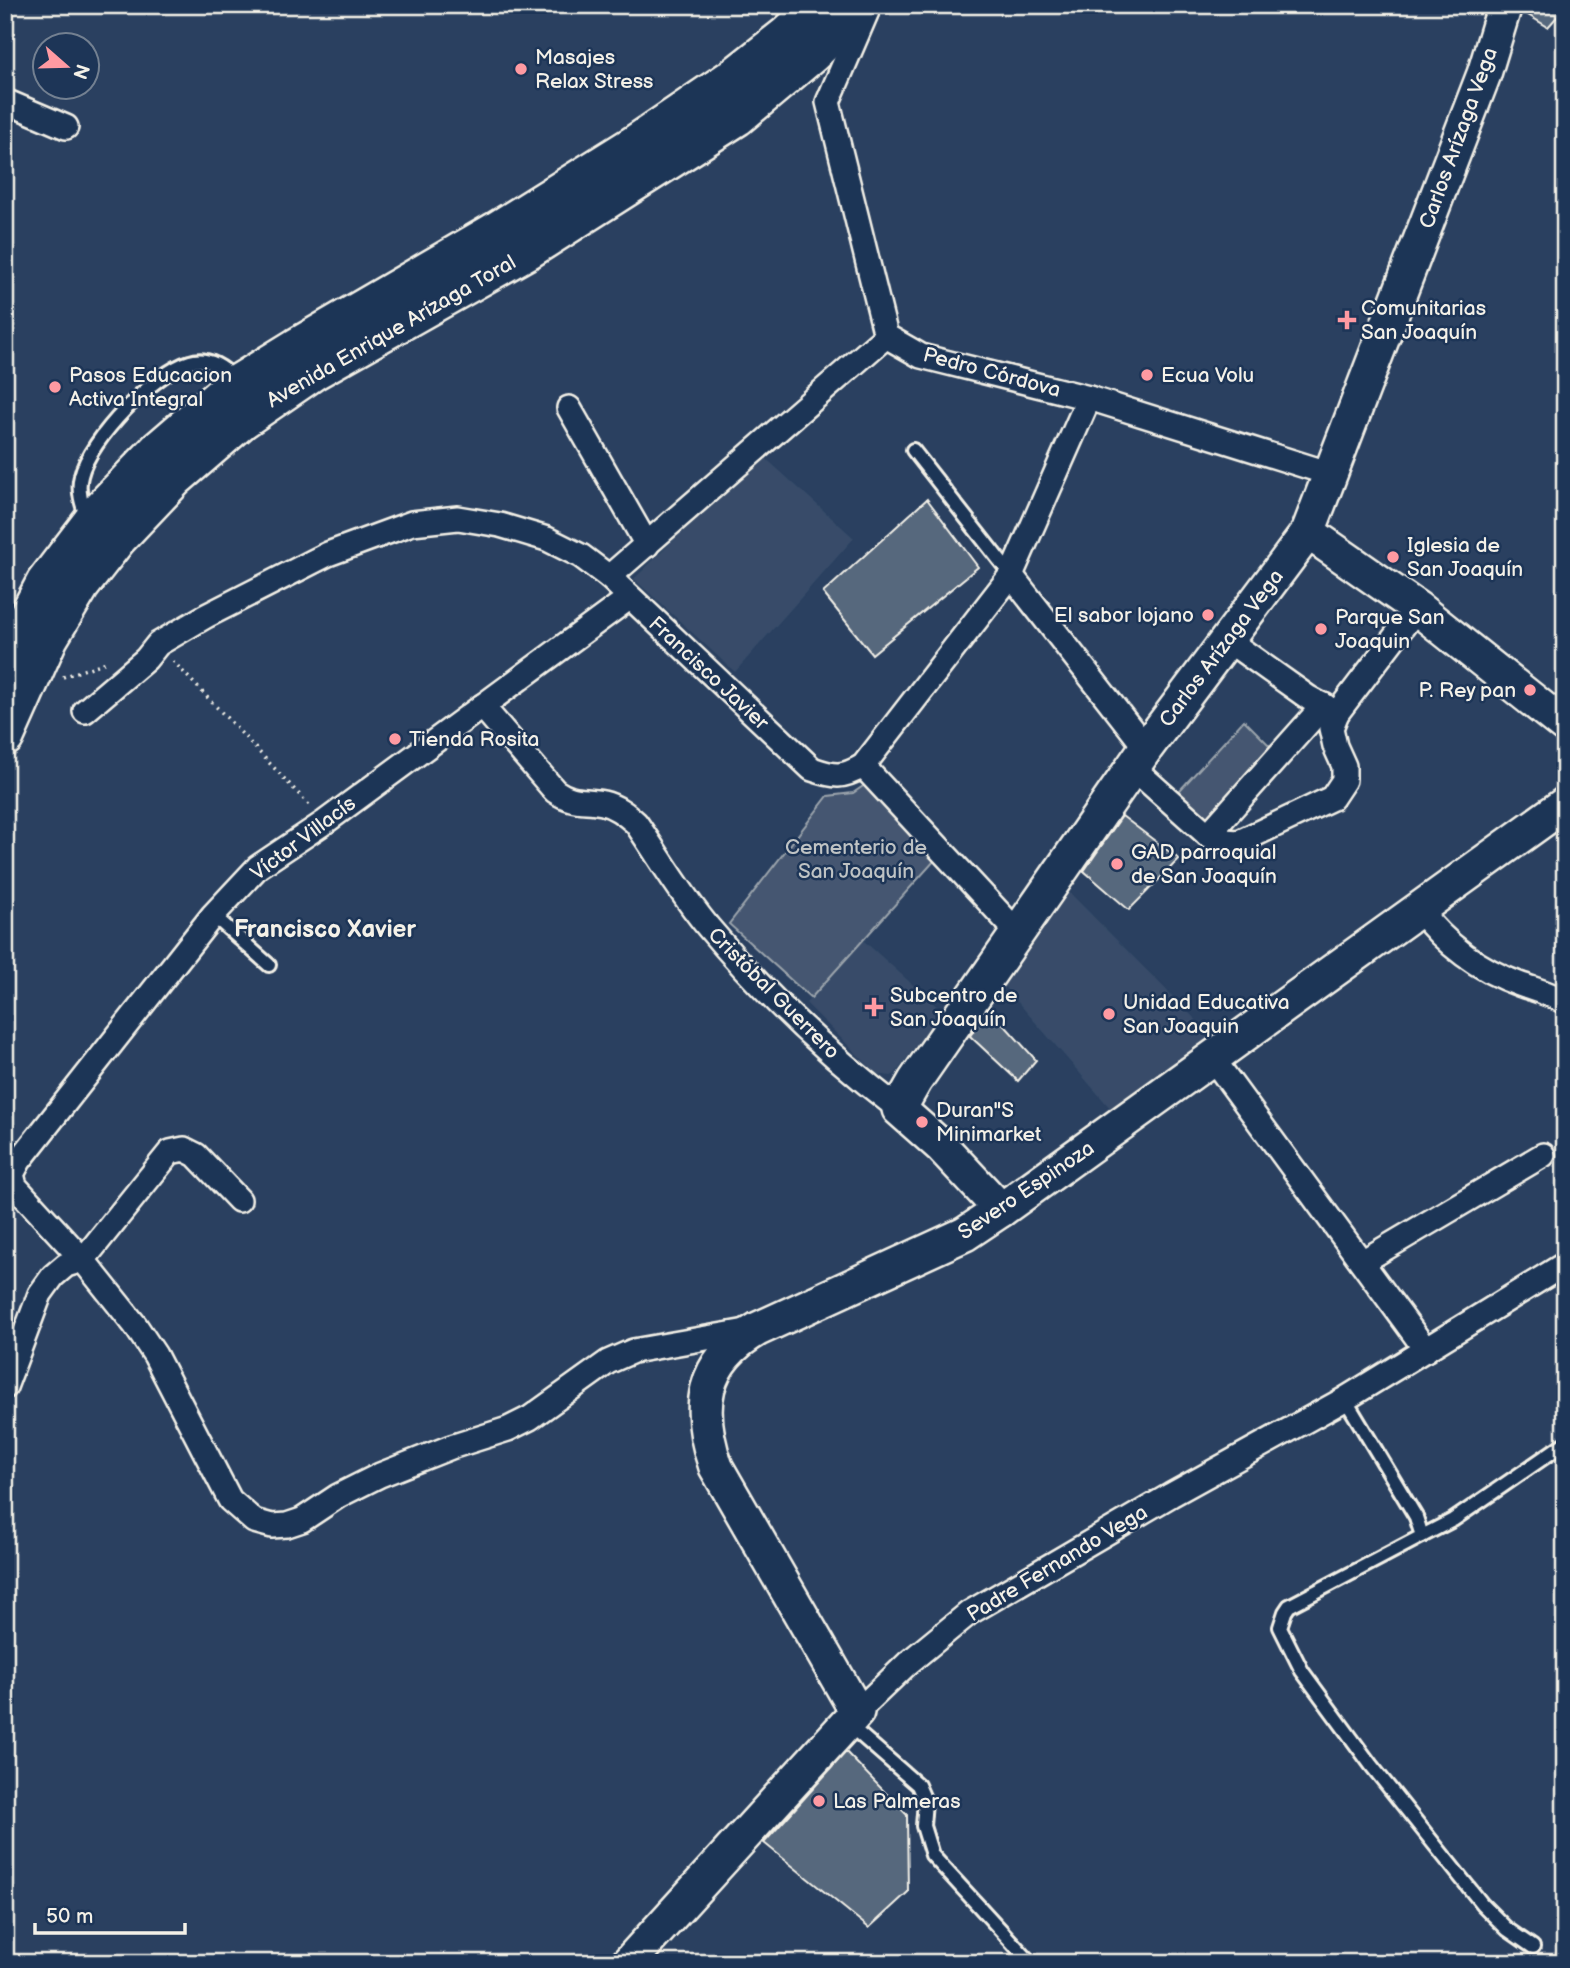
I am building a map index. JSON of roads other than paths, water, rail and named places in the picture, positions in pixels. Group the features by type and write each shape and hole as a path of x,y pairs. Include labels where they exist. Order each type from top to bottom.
{"main road":[{"name":"Avenida Enrique Arízaga Toral","path":"5,659 45,583 103,507 157,451 239,383 496,231 632,146 735,76 787,35 819,5"},
{"name":"Avenida Enrique Arízaga Toral","path":"5,737 49,638 81,586 117,539 175,478 241,421 314,371 528,250 737,117 812,54 862,5"}],"street":[{"path":"609,577 886,336 828,102 870,5"},
{"name":"Carlos Arízaga Vega","path":"899,1109 1139,758 1308,532 1484,74 1505,5"},
{"path":"5,101 66,127"},
{"name":"Pedro Córdova","path":"886,336 921,356 1089,398 1331,474"},
{"path":"1018,933 863,766 1011,575 1089,398"},
{"path":"569,408 647,545"},
{"name":"Francisco Javier","path":"85,711 146,659 158,644 206,616 328,554 412,523 458,518 500,525 547,539 581,556 609,577 812,769 831,776 848,775 863,766"},
{"path":"1308,532 1417,608 1565,726"},
{"path":"1011,575 1139,758 1208,835 1224,841 1239,842 1332,798 1344,780 1344,766 1335,746 1330,709"},
{"name":"Víctor Villacís","path":"83,1260 15,1186 12,1174 19,1161 213,915 258,867 325,822 629,598"},
{"path":"1208,835 1330,709 1417,608"},
{"path":"1226,639 1309,698 1330,709"},
{"name":"Cristóbal Guerrero","path":"482,706 555,791 566,799 606,803 621,810 636,823 708,927 767,992 865,1083 899,1109"},
{"name":"Severo Espinoza","path":"853,1718 716,1467 706,1440 704,1406 715,1369 741,1339 758,1329 965,1234 1213,1059 1565,804"},
{"path":"1419,910 1436,933 1458,953 1517,983 1552,994 1565,1002"},
{"path":"1213,1059 1426,1349"},
{"path":"899,1109 942,1147 1001,1210"},
{"path":"5,1387 40,1294 53,1276 66,1265 83,1260 170,1152 184,1149 197,1155 239,1200"},
{"path":"1362,1262 1543,1155"},
{"path":"83,1260 135,1325 155,1355 230,1500 254,1521 272,1526 302,1520 338,1496 380,1475 451,1447 508,1429 530,1418 608,1362 633,1351 758,1329"},
{"name":"Padre Fernando Vega","path":"628,1963 853,1718 908,1664 970,1614 1171,1495 1345,1399 1565,1264"}],"lane":[{"path":"89,525 80,498 81,476 95,447 120,413 171,371 191,361 207,361 227,369 239,383"},
{"path":"913,450 1011,575"},
{"path":"213,915 269,965"},
{"path":"1345,1399 1416,1517 1422,1536"},
{"path":"1533,1947 1507,1929 1482,1904 1364,1754 1302,1671 1281,1633 1281,1619 1289,1606 1453,1520 1565,1443"},
{"path":"853,1718 918,1785 925,1801 923,1826 932,1855 1031,1963"}],"place":[{"name":"Masajes Relax Stress","path":"521,69"},
{"name":"Comunitarias San Joaquín","path":"1347,320"},
{"name":"Ecua Volu","path":"1147,375"},
{"name":"Pasos Educacion Activa Integral","path":"55,387"},
{"name":"Iglesia de San Joaquín","path":"1393,557"},
{"name":"El sabor lojano","path":"1208,615"},
{"name":"Parque San Joaquin","path":"1321,629"},
{"name":"P. Rey pan","path":"1530,690"},
{"name":"Tienda Rosita","path":"395,739"},
{"name":"GAD parroquial de San Joaquín","path":"1117,864"},
{"name":"Subcentro de San Joaquín","path":"874,1007"},
{"name":"Unidad Educativa San Joaquin","path":"1109,1014"},
{"name":"Duran\"S Minimarket","path":"922,1122"},
{"name":"Las Palmeras","path":"819,1801"}],"district":[{"name":"Francisco Xavier","path":"325,929"}],"park label":[{"name":"Cementerio de San Joaquín","path":"856,859"}]}
